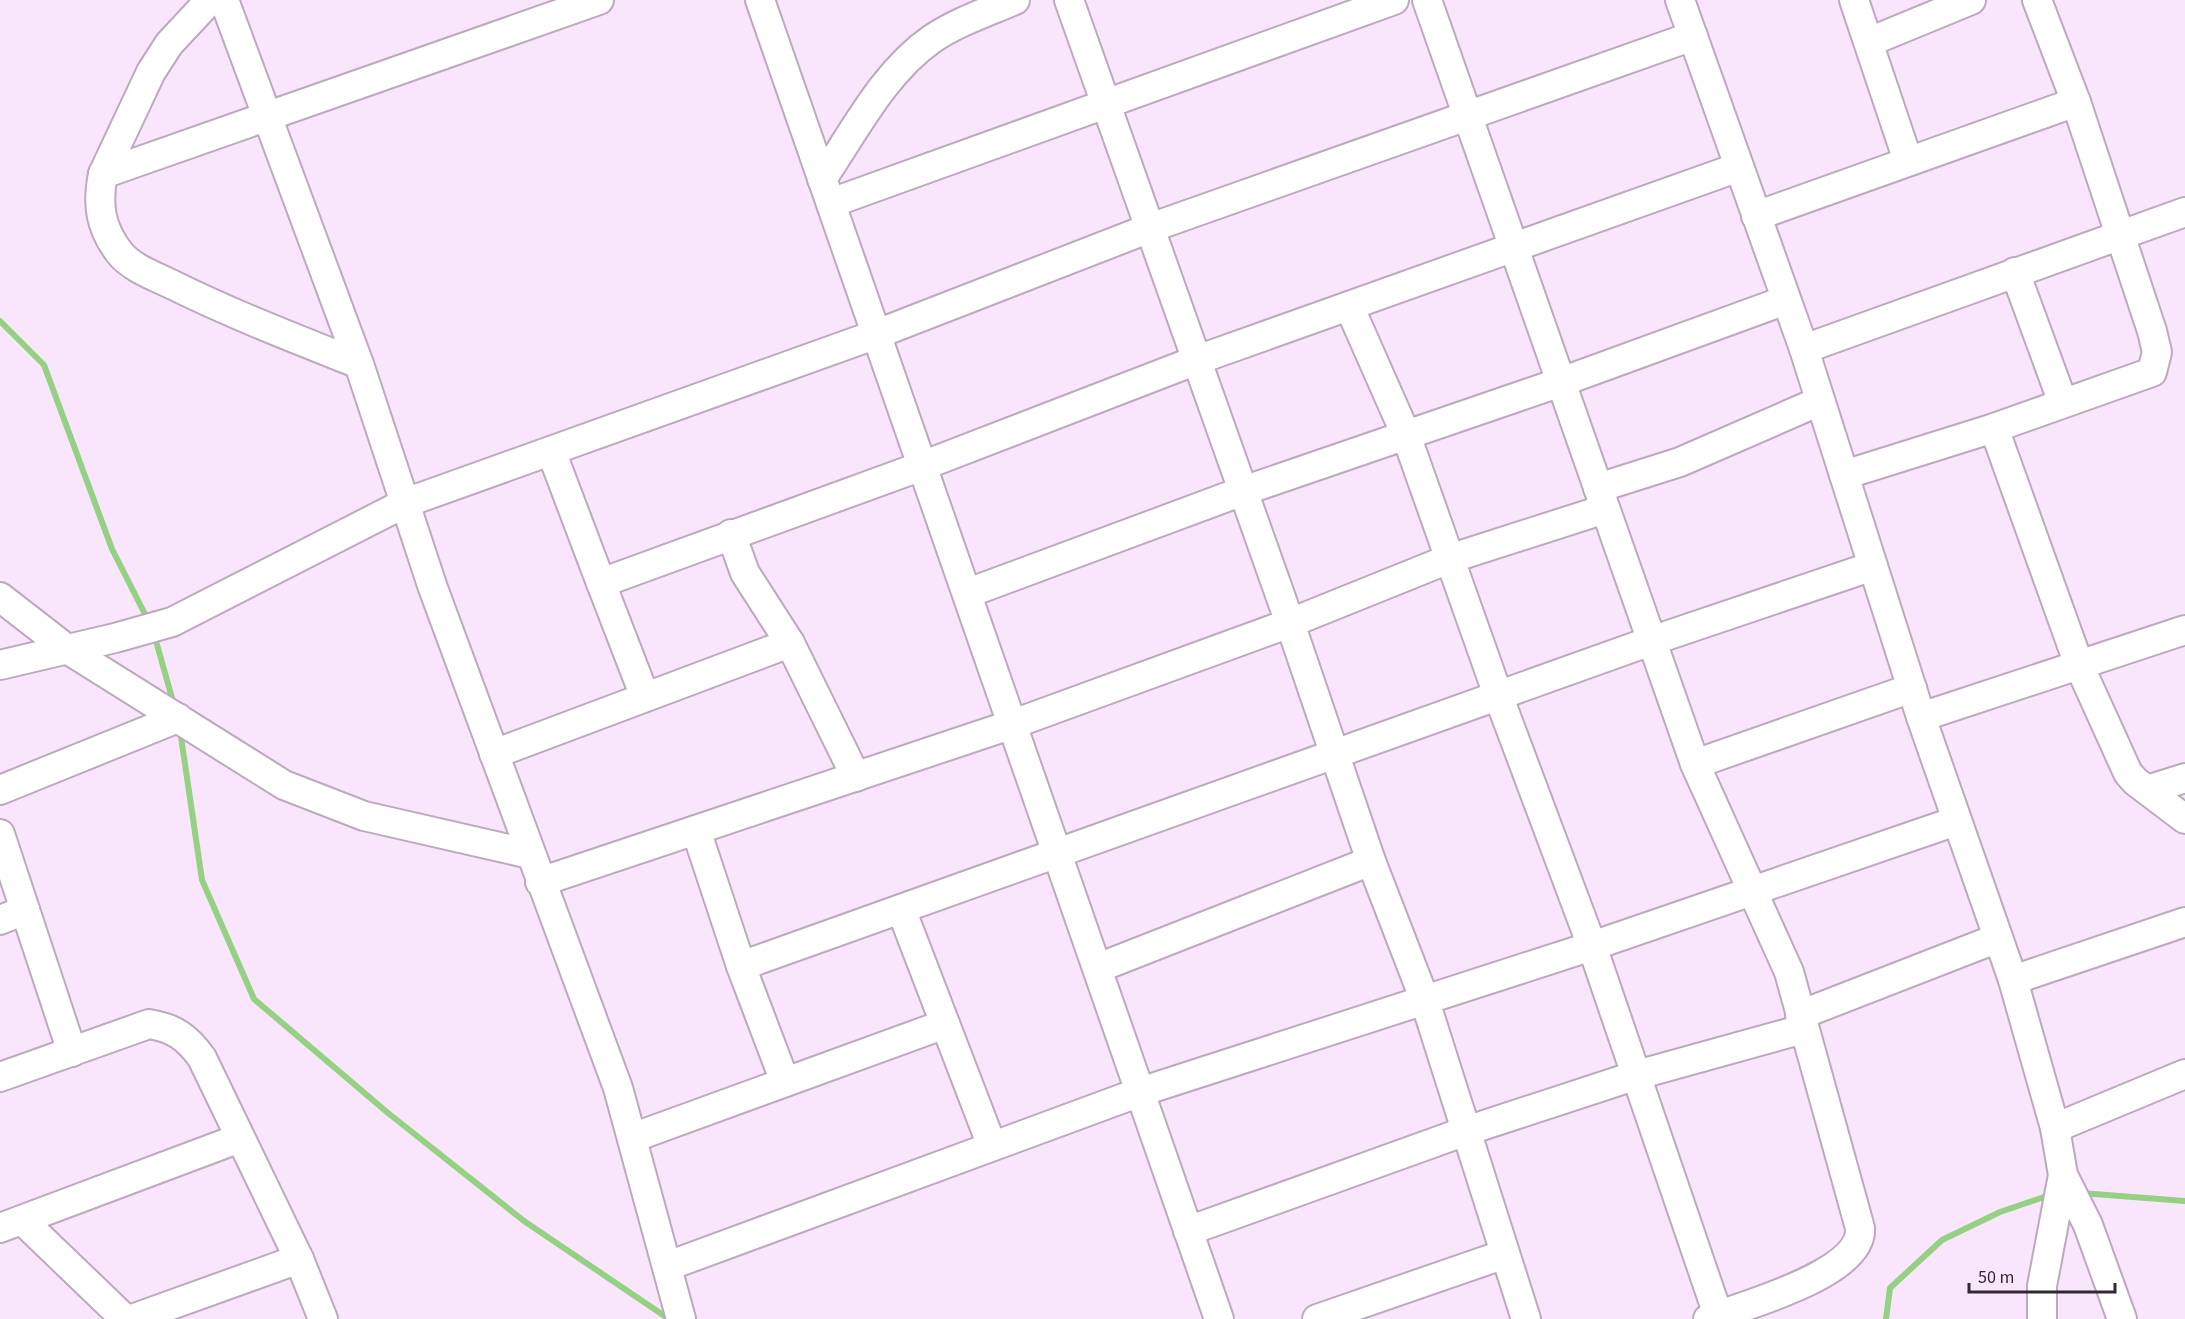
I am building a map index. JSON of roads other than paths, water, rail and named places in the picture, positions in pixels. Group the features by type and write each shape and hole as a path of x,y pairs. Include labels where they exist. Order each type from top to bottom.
{"street":[{"path":"210,0 169,44 151,72 103,174 98,198 106,231 120,254 135,266 222,309 359,363"},
{"path":"224,0 359,363 405,503 494,754 618,1088 681,1319"},
{"path":"760,0 1219,1319"},
{"path":"826,191 886,85 913,55 950,29 1015,0"},
{"path":"1069,0 1290,623 1371,861 1424,998 1526,1319"},
{"path":"826,191 1106,103 1394,0"},
{"path":"1349,306 1406,435 1498,695 1592,946 1636,1075 1713,1317 1786,1292 1817,1277 1851,1252 1861,1237 1802,1022 1788,972 1749,890 1695,764 1427,0"},
{"path":"1680,0 1804,349 1921,717 2013,980 2055,1128 2063,1175 2088,1225 2122,1319"},
{"path":"1854,0 1908,160"},
{"path":"1869,42 1971,0"},
{"path":"1844,475 1994,428 2152,372 2157,352 2152,331 2122,234 2076,102 2037,0"},
{"path":"103,174 593,1"},
{"path":"0,665 172,622 405,503 876,334 1150,228 1693,36"},
{"path":"1756,216 2076,102"},
{"path":"601,583 922,466 1197,360 1739,167"},
{"path":"1804,349 2185,212"},
{"path":"2015,272 2063,403"},
{"path":"968,593 1243,491 1561,382 1786,300"},
{"path":"540,882 1013,724 1290,623 1601,498 1820,401"},
{"path":"1994,428 2079,665 2128,773 2185,819"},
{"path":"551,451 645,697"},
{"path":"731,534 745,573 790,643 856,777"},
{"path":"741,966 1498,695 1873,566"},
{"path":"0,597 67,649 284,785 364,816 530,854"},
{"path":"1921,717 2185,630"},
{"path":"494,754 790,643"},
{"path":"1695,764 1912,688"},
{"path":"0,790 178,718"},
{"path":"2147,790 2185,778"},
{"path":"668,1266 1140,1092 1424,998 1592,946 1749,890 1956,821"},
{"path":"696,830 741,966 785,1082"},
{"path":"0,834 12,915 72,1052"},
{"path":"1098,968 1371,861"},
{"path":"901,909 992,1146"},
{"path":"2013,980 2185,922"},
{"path":"1188,1232 1466,1131 1802,1022 1998,938"},
{"path":"0,1077 149,1024 168,1027 181,1033 202,1058 299,1259 322,1319"},
{"path":"632,1138 945,1024"},
{"path":"2055,1128 2185,1074"},
{"path":"125,1319 11,1224 240,1138"},
{"path":"2042,1319 2042,1286 2063,1175"},
{"path":"1317,1319 1505,1254"},
{"path":"147,1316 299,1259"}],"waterway":[{"path":"0,321 44,365 112,549 149,622"},
{"path":"154,634 174,705"},
{"path":"180,730 202,880 254,999 388,1113 524,1221 669,1319"},
{"path":"2081,1193 2185,1201"},
{"path":"1886,1319 1890,1288 1942,1240 2000,1212 2050,1195"}]}
